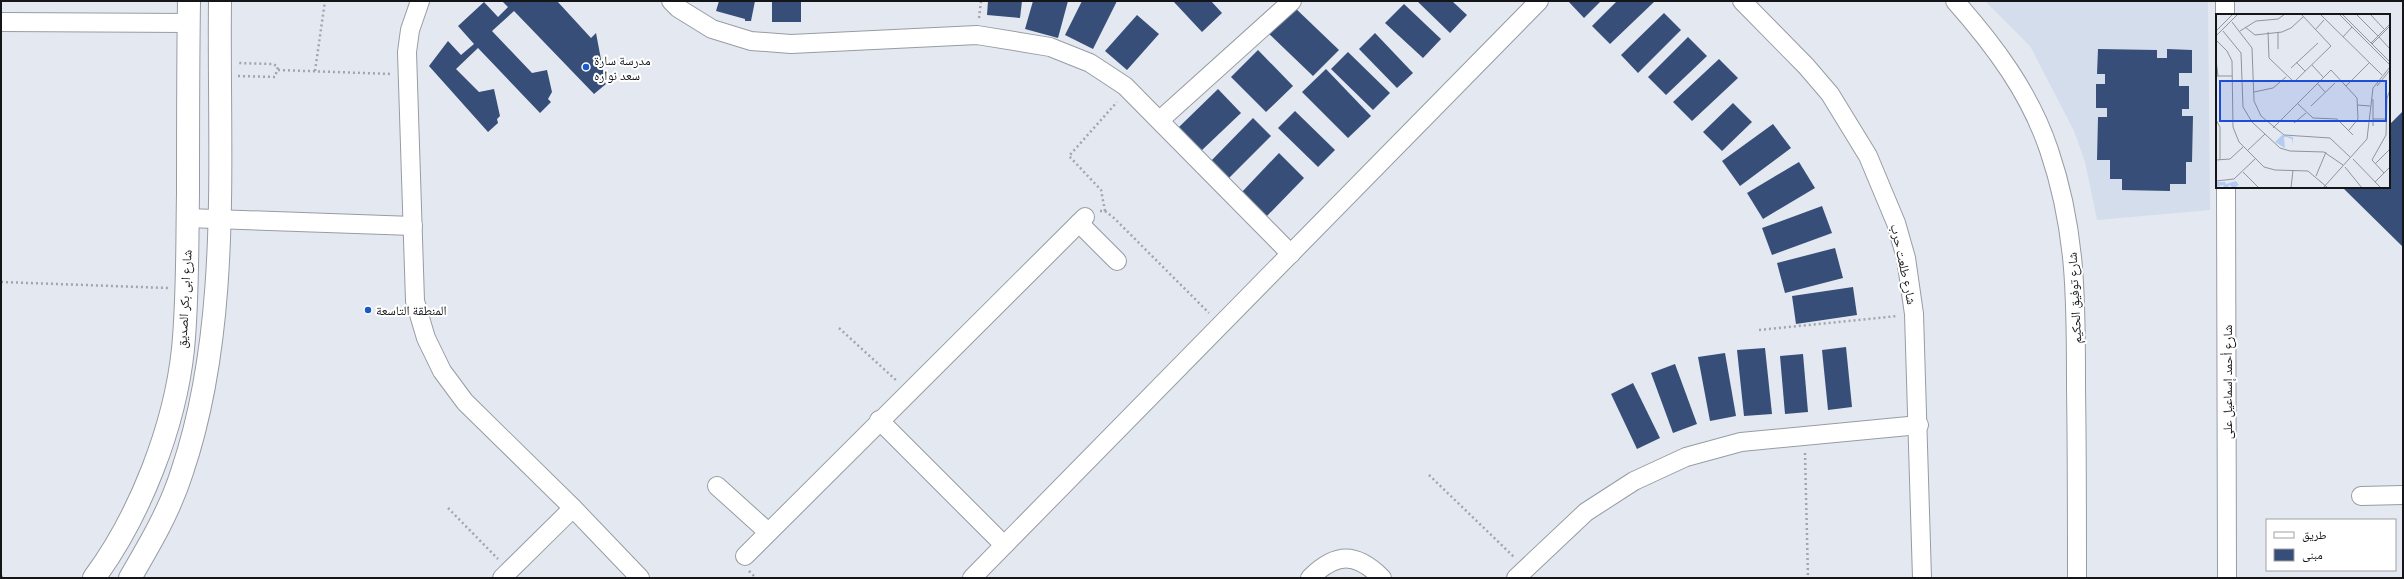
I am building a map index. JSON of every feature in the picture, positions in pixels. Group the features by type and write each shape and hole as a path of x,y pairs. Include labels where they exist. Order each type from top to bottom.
{"main road":[{"name":"شارع ابى بكر الصديق","path":"94,578 127,524 153,468 171,410 181,358 187,289 189,1"},
{"path":"130,578 156,533 182,473 200,412 210,348 220,219 220,1"}],"street":[{"path":"420,1 410,30 407,52 415,301 426,338 442,371 465,402 573,508 640,578"},
{"path":"671,1 678,8 712,29 751,41 791,44 977,35 1050,47 1090,63 1128,89 1291,254"},
{"path":"1160,120 1292,1"},
{"path":"972,578 1539,1"},
{"name":"شارع طلعت حرب","path":"1742,1 1806,66 1830,94 1868,156 1896,223 1906,258 1914,314 1922,578"},
{"name":"شارع توفيق الحكيم","path":"1955,1 1987,38 2022,91 2049,148 2067,210 2075,273 2077,578"},
{"path":"2225,1 2225,14"},
{"path":"1,22 189,23"},
{"name":"شارع أحمد إسماعيل على","path":"2226,188 2227,578"},
{"path":"187,218 413,226"},
{"path":"745,556 908,391 1082,220 1117,261"},
{"path":"879,420 1004,545"},
{"path":"1521,573 1586,512 1634,481 1686,457 1741,442 1918,425"},
{"path":"717,486 768,532"},
{"path":"2361,496 2403,495"},
{"path":"506,574 573,508"},
{"path":"1310,578 1320,568 1331,561 1344,559 1356,560 1369,565 1382,578"}],"path":[{"path":"315,72 325,1"},
{"path":"219,69 273,64 278,67 278,70"},
{"path":"219,69 275,77 278,70"},
{"path":"278,70 408,75"},
{"path":"1128,89 1069,156 1101,190 1105,211 1220,325"},
{"path":"1082,220 1094,210 1105,211"},
{"path":"1,282 187,289"},
{"path":"1759,330 1914,314"},
{"path":"838,328 908,391"},
{"path":"1804,435 1808,578"},
{"path":"1429,475 1521,573"},
{"path":"448,508 506,574"}],"shaded area":[{"path":"1985,1 2208,1 2210,210 2097,220 2085,162 2074,131 2030,46"}],"building":[{"name":"مدرسة سارة سعد نواره","path":"502,1 557,1 591,38 596,33 604,75 601,78 606,84 594,94 514,11 492,31 532,73 547,70 552,92 548,99 551,102 540,113 478,48 456,69 479,92 494,89 500,116 497,119 498,123 488,132 429,66 448,41 461,55 474,44 458,26 484,2 498,17 508,7"},
{"path":"719,1 755,1 751,21 745,21 745,19 716,11"},
{"path":"772,1 801,1 801,22 772,22"},
{"path":"988,1 1022,1 1020,18 987,15"},
{"path":"1033,1 1068,1 1058,38 1025,29"},
{"path":"1082,1 1117,1 1093,49 1065,35"},
{"path":"1173,1 1211,1 1222,13 1202,32"},
{"path":"1417,1 1452,1 1467,15 1450,33"},
{"path":"1568,1 1601,1 1584,18"},
{"path":"1617,1 1655,1 1610,44 1592,26"},
{"path":"1404,4 1441,39 1423,58 1385,23"},
{"path":"1292,5 1339,50 1313,76 1266,31"},
{"path":"1664,13 1681,30 1638,73 1621,55"},
{"path":"1137,15 1159,34 1127,70 1105,51"},
{"path":"1375,33 1413,73 1397,88 1359,49"},
{"path":"1688,37 1707,56 1666,95 1648,77"},
{"path":"2098,49 2157,50 2157,58 2167,58 2167,49 2192,50 2192,73 2179,73 2179,86 2189,86 2189,109 2182,109 2182,116 2193,116 2192,162 2186,162 2186,184 2170,184 2170,191 2122,190 2122,179 2110,179 2110,160 2097,160 2098,117 2107,117 2107,108 2096,108 2096,84 2105,84 2105,74 2097,74"},
{"path":"1258,50 1293,86 1266,112 1231,77"},
{"path":"1348,52 1390,93 1373,110 1331,69"},
{"path":"1719,59 1738,78 1692,121 1673,102"},
{"path":"1326,69 1371,116 1348,138 1302,92"},
{"path":"1218,89 1241,113 1201,151 1178,128"},
{"path":"1733,103 1752,122 1722,151 1703,132"},
{"path":"1295,111 1335,150 1318,167 1278,128"},
{"path":"2403,111 2403,247 2343,188 2390,188 2390,124"},
{"path":"1253,118 1271,136 1228,179 1210,162"},
{"path":"1773,124 1791,148 1740,186 1722,161"},
{"path":"1279,153 1304,178 1266,217 1241,193"},
{"path":"1799,162 1815,188 1763,219 1747,193"},
{"path":"1822,206 1832,233 1772,255 1762,228"},
{"path":"1835,248 1843,278 1785,293 1777,263"},
{"path":"1853,287 1857,315 1796,324 1792,296"},
{"path":"1846,347 1852,407 1828,410 1822,350"},
{"path":"1765,348 1772,414 1744,416 1737,350"},
{"path":"1725,353 1736,416 1710,421 1698,357"},
{"path":"1803,354 1808,412 1785,414 1780,356"},
{"path":"1675,364 1697,424 1673,433 1651,373"},
{"path":"1633,383 1660,438 1637,449 1611,394"}],"place":[{"name":"مدرسة سارة سعد نواره","path":"586,67"},
{"name":"المنطقة التاسعة","path":"368,310"}]}
